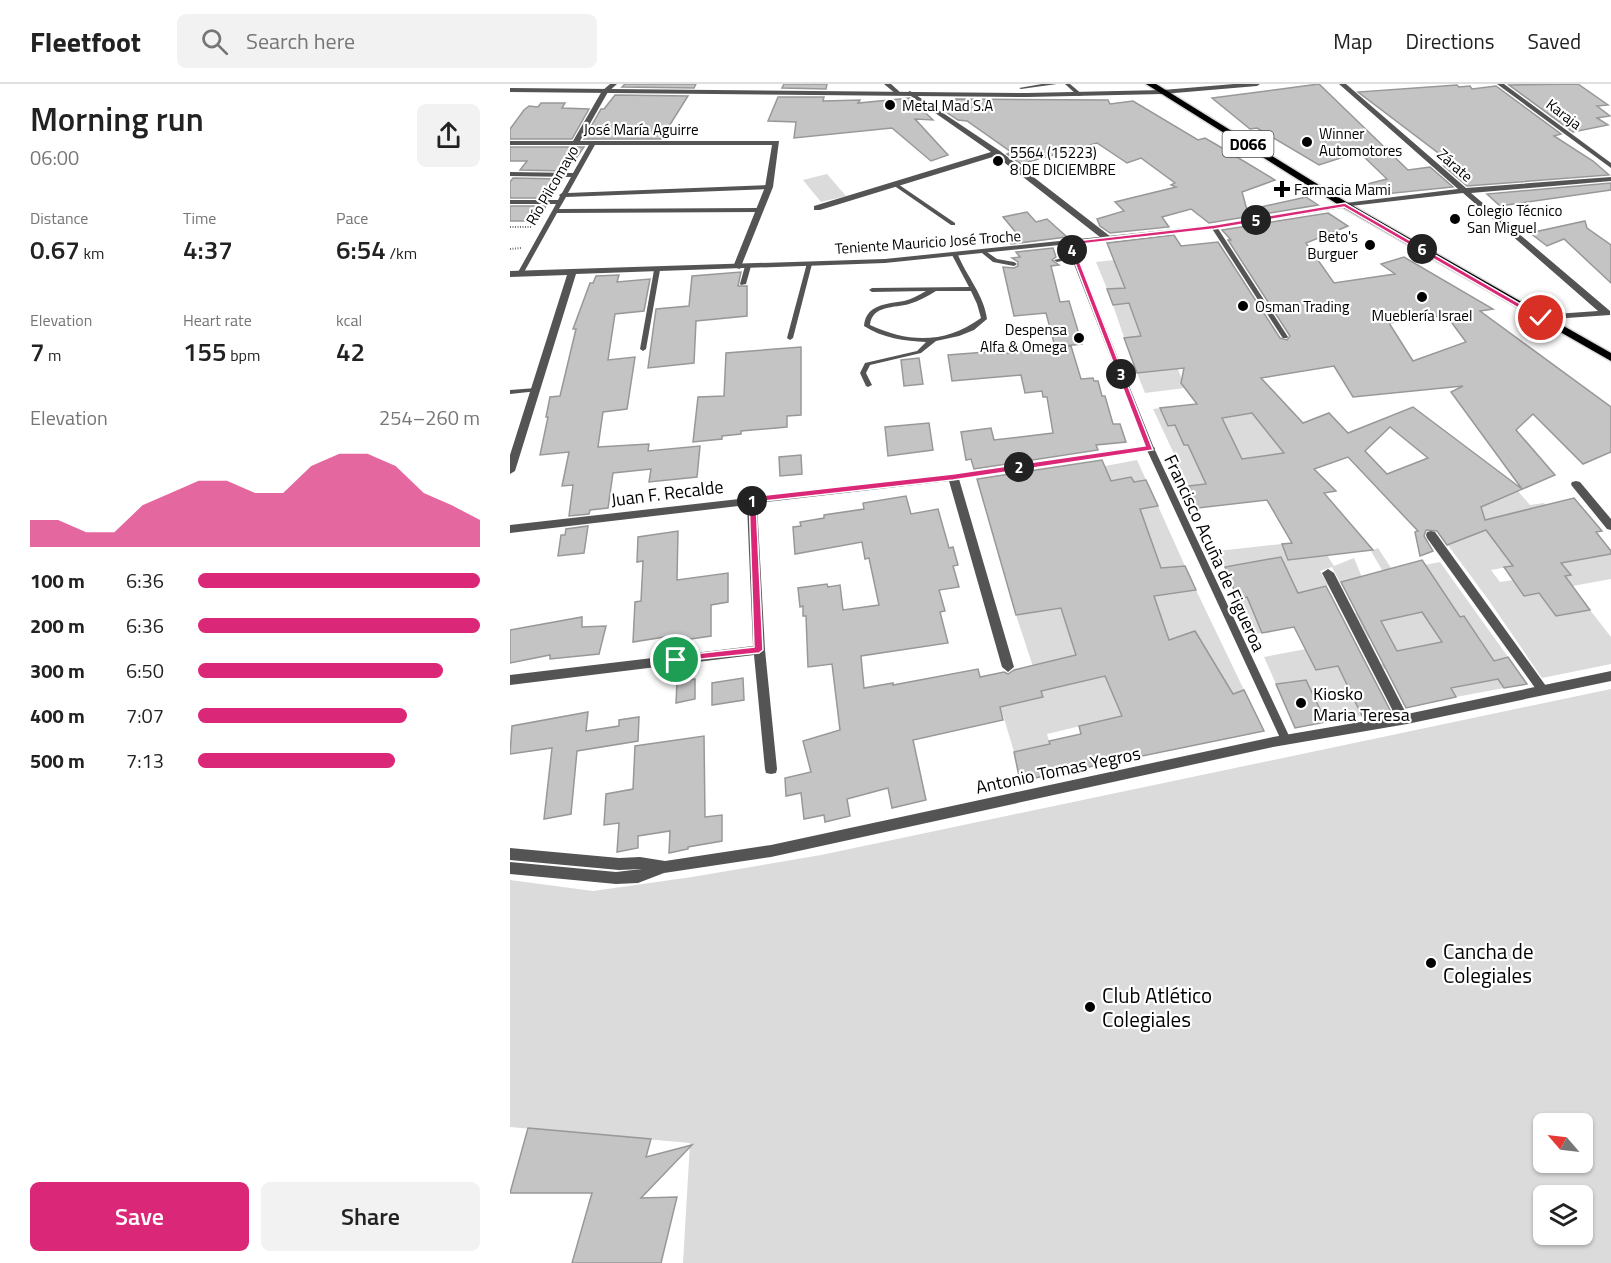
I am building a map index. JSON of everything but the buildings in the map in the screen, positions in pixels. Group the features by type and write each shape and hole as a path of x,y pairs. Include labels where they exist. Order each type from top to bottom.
{"main road":[{"name":"D066","path":"1150,84 1345,205 1611,358"}],"street":[{"name":"Río Pilcomayo","path":"575,143 605,91 614,84"},
{"path":"887,84 898,93"},
{"path":"510,90 1080,95 1163,92 1257,84"},
{"name":"Zárate","path":"1342,84 1463,191 1608,313"},
{"name":"Karaja","path":"1500,84 1611,166"},
{"path":"910,93 997,153 1108,239"},
{"name":"José María Aguirre","path":"510,143 771,141 776,146 769,187"},
{"path":"817,208 997,153"},
{"name":"Teniente Mauricio José Troche","path":"510,274 885,261 955,255 1214,227 1345,205 1463,191 1611,179"},
{"path":"737,267 769,187"},
{"path":"510,471 573,273"},
{"path":"1541,318 1608,313"},
{"name":"Juan F. Recalde","path":"510,529 953,477 1150,448"},
{"path":"953,477 1008,667"},
{"path":"1576,484 1611,526"},
{"path":"752,499 759,650 771,769"},
{"path":"1431,535 1542,689"},
{"path":"1328,573 1404,719"},
{"path":"510,680 759,650"},
{"name":"Antonio Tomas Yegros","path":"510,855 619,864 640,863 665,867 771,851 1286,740 1404,719 1611,676"},
{"path":"510,868 616,878 638,877 665,867"}],"lane":[{"path":"1019,86 1054,84"},
{"path":"1067,84 1080,95"},
{"path":"1019,86 1027,95"},
{"name":"Río Pilcomayo","path":"520,274 593,143"},
{"path":"510,174 575,175"},
{"path":"895,184 953,224"},
{"path":"510,202 769,187"},
{"path":"554,211 759,210"},
{"path":"1214,227 1285,337"},
{"name":"Francisco Acuña de Figueroa","path":"1069,243 1150,448 1286,740"},
{"path":"984,252 995,261 1014,264"},
{"path":"934,290 908,302 880,307 870,313 866,319 867,326 903,340 933,340 968,331 984,319 984,308 971,289 955,255"},
{"path":"1057,260 1074,257"},
{"path":"790,338 809,264"},
{"path":"743,284 748,266"},
{"path":"643,349 657,270"},
{"path":"872,290 971,289"},
{"path":"868,385 863,373 867,364 919,352 933,340"},
{"path":"510,392 536,390"}],"path":[{"path":"510,227 545,227"}],"shaded area":[{"path":"827,174 846,196 821,202 803,180"},
{"path":"1114,260 1159,284 1107,289 1096,262"},
{"path":"1129,303 1141,336 1134,354 1130,355 1113,305"},
{"path":"1178,369 1185,388 1145,393 1137,373"},
{"path":"1160,408 1168,426 1252,413 1284,453 1284,475 1189,486 1153,409","holes":["1177,429 1232,439 1242,458 1196,444 1184,445"]},
{"path":"1137,460 1146,480 1134,482 1131,477 1112,485 1105,466"},
{"path":"1517,490 1530,505 1544,503 1551,512 1513,566 1491,570 1500,582 1513,580 1524,596 1539,593 1556,616 1590,610 1611,637 1611,664 1542,678 1433,525 1440,523 1459,540 1484,531 1464,513"},
{"path":"1158,506 1185,566 1121,573 1166,630 1154,596 1196,590 1244,690 1233,694 1194,631 1149,647 1109,685 1122,716 1047,734 1050,744 1014,752 995,688 1028,701 1043,697 1016,615 1061,608 1069,634 1094,630 1122,512"},
{"path":"1545,542 1611,554 1611,579 1567,587 1559,577 1570,574"},
{"path":"1282,544 1288,560 1327,555 1334,566 1354,558 1366,587 1344,590 1332,567 1320,571 1328,585 1298,593 1262,633 1253,634 1238,600 1285,583 1281,557 1225,567 1217,551"},
{"path":"1378,548 1393,571 1440,562 1508,657 1494,661 1478,636 1451,641 1447,633 1472,628 1464,616 1429,623 1441,642 1448,641 1415,663 1384,669 1381,664 1401,660 1388,635 1368,638 1355,613 1383,608 1389,619 1452,605 1442,590 1386,577 1371,551"},
{"path":"1306,649 1338,666 1362,716 1326,722 1306,680 1276,684 1264,657"},
{"path":"1498,679 1504,688 1456,697 1451,689"},
{"name":"Club Atlético Colegiales","path":"1611,689 1611,1263 683,1263 690,1143 510,1127 510,880 593,891 821,855"}],"place":[{"name":"Metal Mad S.A","path":"890,105"},
{"name":"Winner Automotores","path":"1307,142"},
{"name":"5564 (15223) 8 DE DICIEMBRE","path":"998,161"},
{"name":"Farmacia Mami","path":"1282,189"},
{"name":"Colegio Técnico San Miguel","path":"1455,219"},
{"name":"Beto's Burguer","path":"1370,245"},
{"name":"Mueblería Israel","path":"1422,297"},
{"name":"Osman Trading","path":"1243,306"},
{"name":"Despensa Alfa & Omega","path":"1079,338"},
{"name":"Kiosko Maria Teresa","path":"1301,703"},
{"name":"Cancha de Colegiales","path":"1431,963"},
{"name":"Club Atlético Colegiales","path":"1090,1007"}],"route":[{"path":"676,660 759,650 752,499 953,477 1150,448 1069,243 1214,227 1345,205 1541,318"}]}
